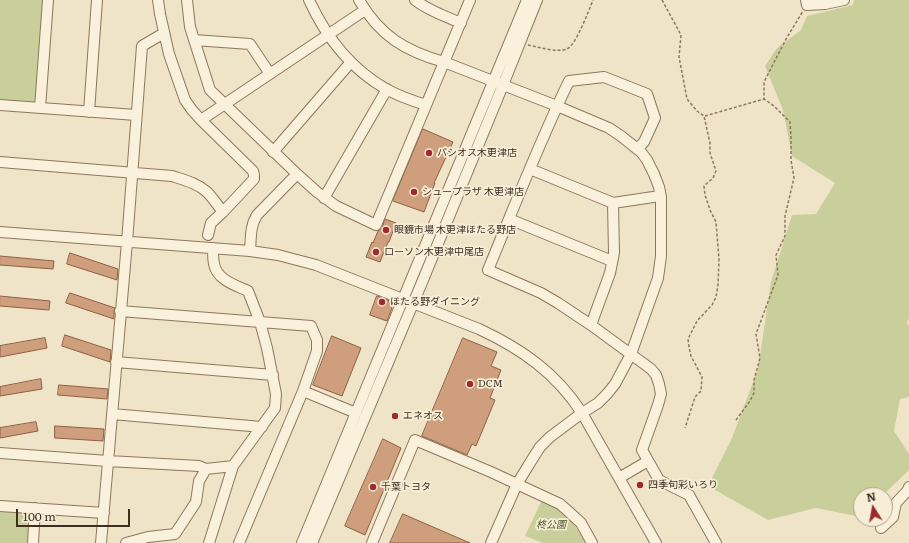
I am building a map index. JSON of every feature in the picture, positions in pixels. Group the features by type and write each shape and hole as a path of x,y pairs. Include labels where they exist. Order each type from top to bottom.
{"street":[{"path":"40,108 48,0"},
{"path":"89,112 96,0"},
{"path":"158,0 169,54 185,100 201,120 252,171 254,175 254,179 211,223 208,235"},
{"path":"187,0 190,27 210,90 273,152 324,198 336,206 376,225 470,0"},
{"path":"308,0 328,34 351,62 364,74 387,90 426,105"},
{"path":"359,0 377,26 401,45 412,51 557,106 609,128 641,152 647,160 659,187 661,256 658,278 631,354 615,384 607,394 598,403 582,413 540,447 517,484 491,543"},
{"path":"415,0 423,6 461,23"},
{"path":"302,543 527,0"},
{"path":"312,543 413,304 537,0"},
{"path":"806,2 825,4 844,0"},
{"path":"201,120 365,10"},
{"path":"101,543 142,46 164,33"},
{"path":"194,40 250,44 270,74"},
{"path":"273,152 351,62"},
{"path":"637,149 644,142 655,118 647,94 604,77 569,81 488,270 541,293 558,303 651,369 656,376 661,394 642,450 659,480 689,495 716,543"},
{"path":"324,198 387,90"},
{"path":"0,105 136,116"},
{"path":"0,162 132,174 172,176 193,182 203,188 223,212"},
{"path":"530,169 613,203 660,196"},
{"path":"250,251 252,226 257,215 297,174"},
{"path":"591,325 610,273 614,253 613,203"},
{"path":"509,219 612,261"},
{"path":"0,232 250,251 278,255 316,265 479,329 531,358 556,380 574,400 656,543"},
{"path":"209,543 233,466 275,408 276,394 260,322 248,291 222,278 216,272 213,248"},
{"path":"120,311 311,326 317,340 317,351 303,391 239,543"},
{"path":"116,362 273,375"},
{"path":"303,391 356,413"},
{"path":"112,414 262,427"},
{"path":"372,543 414,440 491,472 560,504 581,523 592,543"},
{"path":"0,453 199,466 206,469 233,466"},
{"path":"619,478 648,461"},
{"path":"126,543 175,534 196,502 199,481 206,469"},
{"path":"882,528 893,517 896,503 909,487"},
{"path":"0,506 104,513"},
{"path":"33,543 35,508"}],"path":[{"path":"520,43 542,48 558,50 568,49 575,42 593,0"},
{"path":"662,0 681,35 679,57 687,99 696,111 704,116 710,143 710,153 716,171 713,178 704,186 704,189 710,210 716,222 719,259 718,285 716,297 712,306 697,321 688,339 692,356 702,377 701,391 695,397 685,428"},
{"path":"764,99 764,82 806,2"},
{"path":"704,116 764,99"},
{"path":"736,420 754,393 754,380 760,358 756,334 778,275 776,255 786,236 785,216 794,178 791,160 790,122 774,106 764,99"}],"green space":[{"path":"0,0 48,0 40,108 0,105"},
{"path":"854,0 909,0 909,318 907,323 909,326 909,397 900,399 894,431 909,454 909,470 891,487 853,487 853,515 816,508 768,520 708,486 732,438 758,369 771,282 792,215 816,214 835,183 792,156 783,110 765,66 777,48 801,30 807,16 853,5"},
{"name":"柊公園","path":"542,500 564,512 572,521 585,542 584,543 543,543 525,536"},
{"path":"0,509 27,511 31,515 29,543 0,543"}],"building":[{"path":"423,129 453,142 434,183 424,212 393,201"},
{"path":"385,219 396,223 380,262 366,257 378,231 382,228"},
{"path":"70,253 118,269 117,280 67,264"},
{"path":"0,256 54,261 53,269 0,265"},
{"path":"70,293 115,308 114,319 66,303"},
{"path":"0,296 50,301 49,310 0,306"},
{"name":"ほたる野ダイニング","path":"377,296 388,300 392,308 387,321 370,315"},
{"path":"65,335 111,350 110,362 62,346"},
{"path":"332,336 361,348 342,396 313,385"},
{"path":"45,338 47,348 0,357 0,346"},
{"name":"DCM","path":"463,338 497,352 491,366 501,370 490,398 495,400 476,446 472,444 467,455 422,436"},
{"path":"41,379 42,389 0,396 0,387"},
{"path":"59,385 108,389 107,399 58,395"},
{"path":"36,422 38,431 0,438 0,428"},
{"path":"55,426 104,429 103,441 55,438"},
{"name":"千葉トヨタ","path":"383,439 401,448 365,535 345,526"},
{"path":"403,514 470,543 390,543"}],"place":[{"name":"パシオス木更津店","path":"429,153"},
{"name":"シュープラザ 木更津店","path":"414,192"},
{"name":"眼鏡市場 木更津ほたる野店","path":"386,230"},
{"name":"ローソン木更津中尾店","path":"376,252"},
{"name":"ほたる野ダイニング","path":"382,302"},
{"name":"DCM","path":"470,384"},
{"name":"エネオス","path":"395,416"},
{"name":"四季旬彩いろり","path":"640,485"},
{"name":"千葉トヨタ","path":"373,487"}]}
